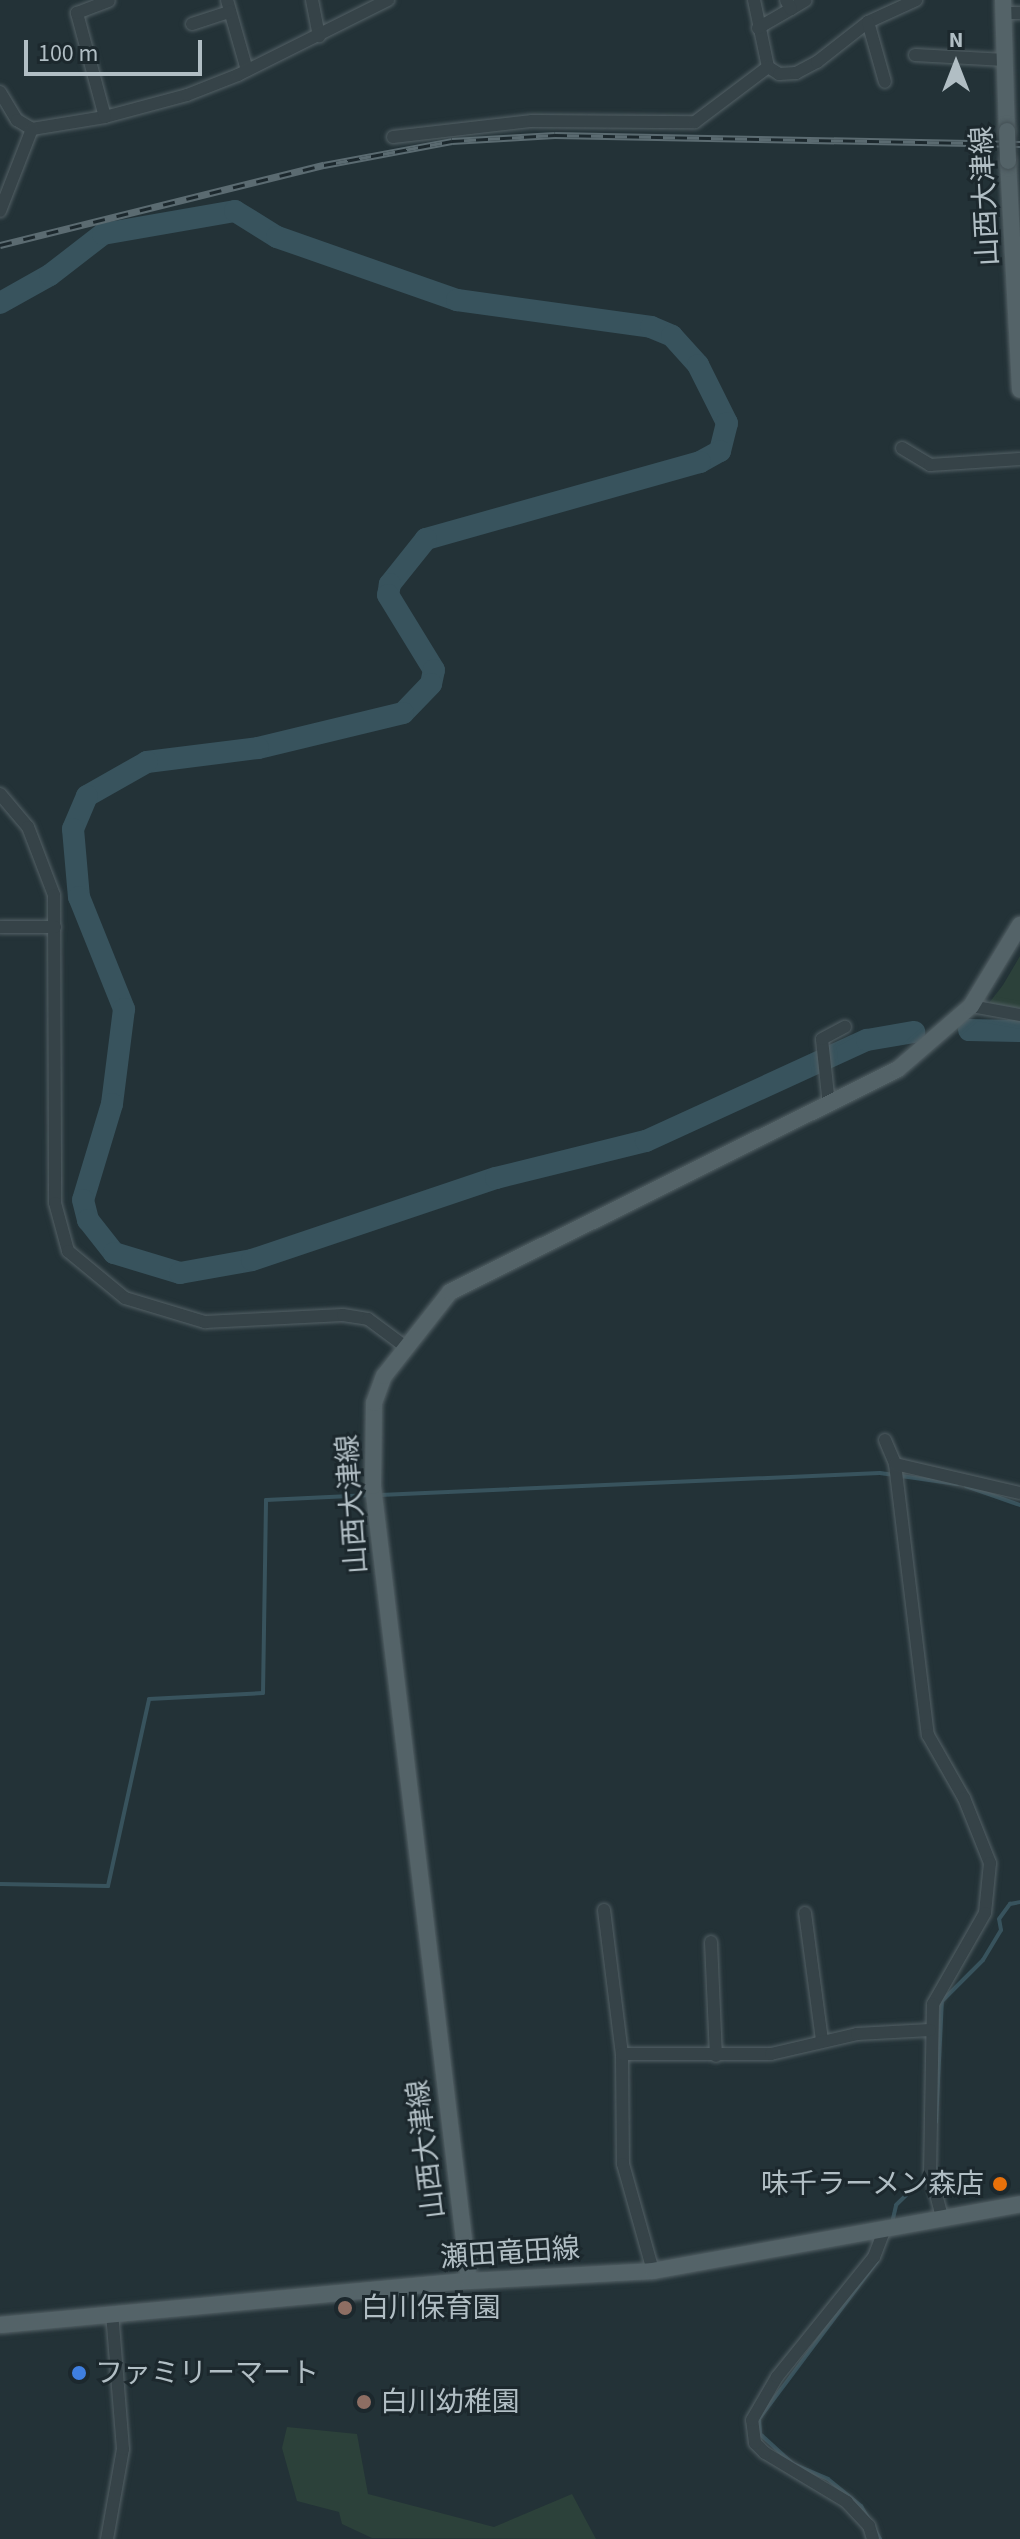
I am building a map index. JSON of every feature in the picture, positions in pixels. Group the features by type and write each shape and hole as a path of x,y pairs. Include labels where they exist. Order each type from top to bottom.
{"main road":[{"name":"山西大津線","path":"1009,9 1005,60 1007,131 1020,390"},
{"name":"山西大津線","path":"469,2281 375,1509 374,1403 403,1345 450,1292 898,1069 971,1006 1020,925"},
{"name":"瀬田竜田線","path":"0,2325 469,2281 653,2271 1020,2204"}],"street":[{"path":"312,0 319,36"},
{"path":"0,92 17,120 32,129 105,117 187,95 319,36 375,4 388,0"},
{"path":"754,0 768,67"},
{"path":"758,28 788,4 806,0"},
{"path":"393,137 532,121 695,122 768,67 796,73 894,4 916,0"},
{"path":"105,117 77,13 109,1"},
{"path":"192,24 228,6 247,70"},
{"path":"868,22 885,82"},
{"path":"915,55 1005,60"},
{"path":"0,211 32,129"},
{"path":"902,448 930,465 1020,459"},
{"path":"0,794 41,852 54,895 55,1203 68,1251 125,1298 205,1322 343,1315 368,1319 403,1345"},
{"path":"0,927 55,927"},
{"path":"971,1006 1020,1015"},
{"path":"829,1105 822,1039 845,1027"},
{"path":"885,1440 895,1464 928,1735 964,1798 991,1877 985,1913 942,1984 930,2030 930,2171 942,2217"},
{"path":"895,1464 1020,1493"},
{"path":"604,1910 622,2054 623,2164 653,2271"},
{"path":"805,1913 822,2040"},
{"path":"711,1942 716,2056"},
{"path":"622,2054 771,2054 822,2040 930,2030"},
{"path":"873,2539 869,2526 847,2502 755,2443 752,2420 777,2377 874,2257 884,2231"},
{"path":"107,2539 123,2449 112,2313"}],"green space":[{"path":"1020,956 1020,1008 989,1003 1003,985"},
{"path":"287,2427 357,2434 368,2494 494,2527 572,2494 596,2539 372,2538 342,2524 339,2512 297,2501 282,2448"}],"waterway":[{"path":"0,303 50,275 103,234 235,211 277,237 457,300 651,327 672,336 698,365 727,423 720,451 700,462 426,539 390,584 388,595 434,670 431,684 403,713 258,748 147,762 87,796 73,829 79,897 124,1009 112,1104 83,1200 88,1220 114,1253 180,1273 252,1260 496,1178 646,1141 867,1040 914,1032"},
{"path":"969,1030 1020,1031"},
{"path":"380,1495 880,1473 957,1484"},
{"path":"966,1486 1020,1505"},
{"path":"0,1884 108,1886 149,1699 263,1693 266,1500 371,1495"},
{"path":"936,2122 942,2001 983,1960 1001,1930 999,1919 1010,1904 1020,1902"},
{"path":"892,2223 896,2205 928,2174"},
{"path":"877,2261 759,2419 760,2434 793,2464 828,2479 861,2506 880,2539"}],"railway":[{"path":"0,245 324,165 452,141 555,135 1020,144"}],"place":[{"name":"味千ラーメン森店","path":"1000,2184"},
{"name":"白川保育園","path":"345,2308"},
{"name":"ファミリーマート","path":"79,2373"},
{"name":"白川幼稚園","path":"364,2402"}]}
